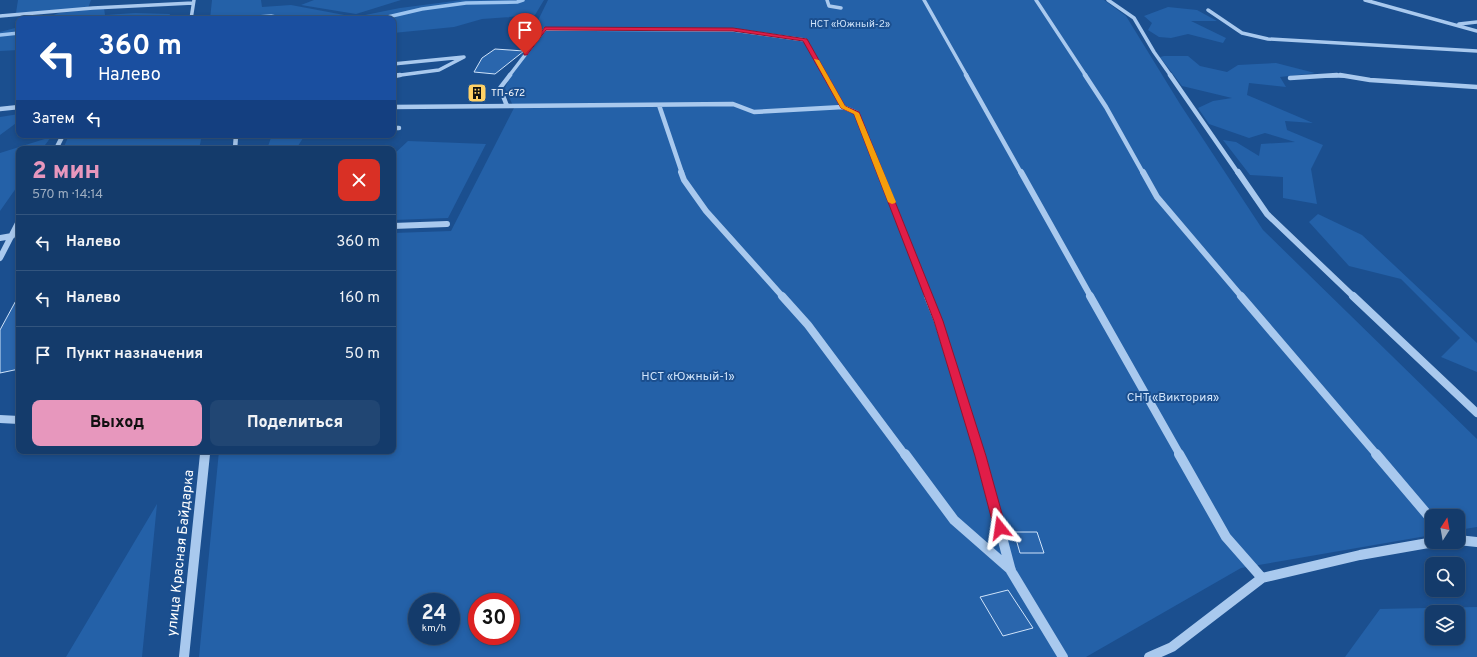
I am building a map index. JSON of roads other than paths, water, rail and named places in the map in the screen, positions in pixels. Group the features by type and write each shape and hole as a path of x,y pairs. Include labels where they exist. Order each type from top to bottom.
{"street":[{"path":"827,0 829,6 841,8"},
{"path":"924,0 1226,537 1262,578"},
{"path":"1036,0 1106,107 1157,197 1425,512"},
{"path":"1108,0 1134,18 1154,52 1267,214 1477,413"},
{"path":"1365,0 1477,31"},
{"path":"0,16 94,6 194,1 192,16"},
{"path":"1208,10 1242,33 1268,39 1477,52"},
{"path":"1454,25 1477,22"},
{"path":"507,106 500,88 545,29 678,29 733,30 805,40 843,107"},
{"path":"396,64 464,57 439,70 396,76"},
{"path":"1290,78 1339,74 1370,80 1477,87"},
{"path":"396,107 733,104 754,112 843,107 856,113 938,321 981,456 1012,571 1063,657"},
{"path":"659,105 684,180 706,211 808,325 954,520 1012,571"},
{"path":"0,109 16,107"},
{"path":"396,226 447,224"},
{"path":"0,258 16,227"},
{"path":"0,238 12,236"},
{"path":"0,419 16,420"},
{"name":"улица Красная Байдарка","path":"184,657 205,454"},
{"path":"1465,541 1477,542"},
{"path":"1149,657 1172,646 1262,578 1360,555 1425,544"}],"waterway":[{"path":"392,16 422,9 466,3 517,2 523,0"},
{"path":"0,35 16,33"}],"place":[{"name":"ТП-672","path":"477,93"}],"park label":[{"name":"НСТ «Южный-2»","path":"850,24"},
{"name":"НСТ «Южный-1»","path":"688,377"},
{"name":"СНТ «Виктория»","path":"1173,398"}]}
